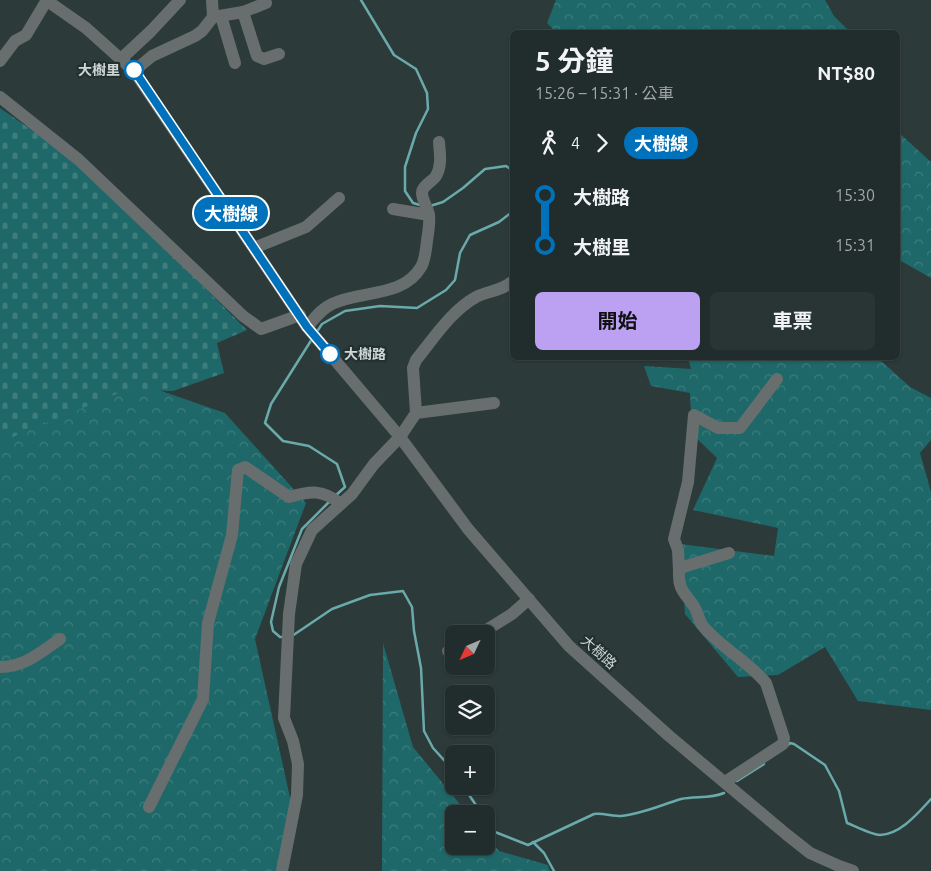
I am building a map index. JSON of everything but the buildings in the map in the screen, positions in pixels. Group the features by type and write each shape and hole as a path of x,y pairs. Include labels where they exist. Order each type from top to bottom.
{"street":[{"path":"0,61 15,41 26,35 47,0"},
{"name":"大樹路","path":"47,0 86,28 134,70 307,327 400,437 468,529 569,646 668,735 786,834 810,853 853,871"},
{"path":"212,0 235,63"},
{"path":"121,59 151,31 174,2"},
{"path":"134,70 152,56 196,36 217,16 242,12 266,3"},
{"path":"242,12 258,56 264,60 279,54"},
{"path":"0,97 79,160 243,316 261,329 300,315"},
{"path":"307,327 322,310 332,304 358,295 386,291 402,285 422,267 429,215 422,194 423,189 436,176 440,165 439,142"},
{"path":"254,248 306,227 338,198"},
{"path":"393,209 429,215"},
{"path":"282,871 297,795 298,764 293,741 284,718 289,614 296,564 312,530 352,494 374,464 400,437 416,413 413,368 416,360 462,307 478,296 504,288 510,284"},
{"path":"725,782 783,744 784,738 766,683 760,675 716,639 702,624 694,606 681,589 678,550 674,539 688,482 694,415 718,428 740,428 777,379"},
{"path":"416,413 494,403"},
{"path":"149,807 203,699 208,623 232,536 238,470 245,467 288,498 308,492 330,495 341,504"},
{"path":"679,571 683,567 729,553"},
{"path":"494,625 512,614 529,599"},
{"path":"0,667 13,667 31,659 60,639"}],"green space":[{"path":"556,0 825,0 834,16 848,30 554,30 547,23"},
{"path":"0,108 79,163 247,330 217,343 224,373 173,391 126,390 0,444"},
{"path":"900,134 931,162 931,278 901,261"},
{"path":"0,335 225,413 306,503 255,639 291,802 284,871 0,871"},
{"path":"689,360 880,360 910,387 931,398 931,440 920,453 931,492 931,710 858,701 825,647 778,675 738,677 685,614 680,544 774,556 778,528 693,510 717,458 692,434 690,393 651,386 644,366 691,369"},
{"path":"383,643 413,747 445,786 445,795 452,795 461,805 445,805 445,855 495,855 495,846 499,851 548,865 550,871 382,871"}],"waterway":[{"path":"361,0 394,55 416,69 427,93 428,109 416,133 405,167 405,191 413,203 420,205"},
{"path":"430,206 443,202 485,169 506,166 510,169"},
{"path":"316,333 322,324 345,311 380,306 417,308 446,290 455,280 460,253 470,235 499,222 510,214"},
{"path":"312,339 271,404 265,423 283,441 309,446 337,464 345,487 335,496"},
{"path":"284,637 280,637 273,631 271,622 279,587 302,529 329,502"},
{"path":"292,636 332,609 370,595 403,591 412,607 414,631 421,668 424,731 433,748 445,761"},
{"path":"788,745 790,743 794,744 825,765 839,791 847,823 868,832 880,835 895,831 908,822 931,799"},
{"path":"737,781 764,764"},
{"path":"495,832 528,845 594,814 629,815 681,799 724,793"},
{"path":"469,795 476,805"},
{"path":"533,842 544,853 554,871"}],"bus line":[{"name":"大樹線","path":"134,70 307,327 330,354"}],"place":[{"name":"大樹里","path":"134,70"},
{"name":"大樹路","path":"330,354"}]}
